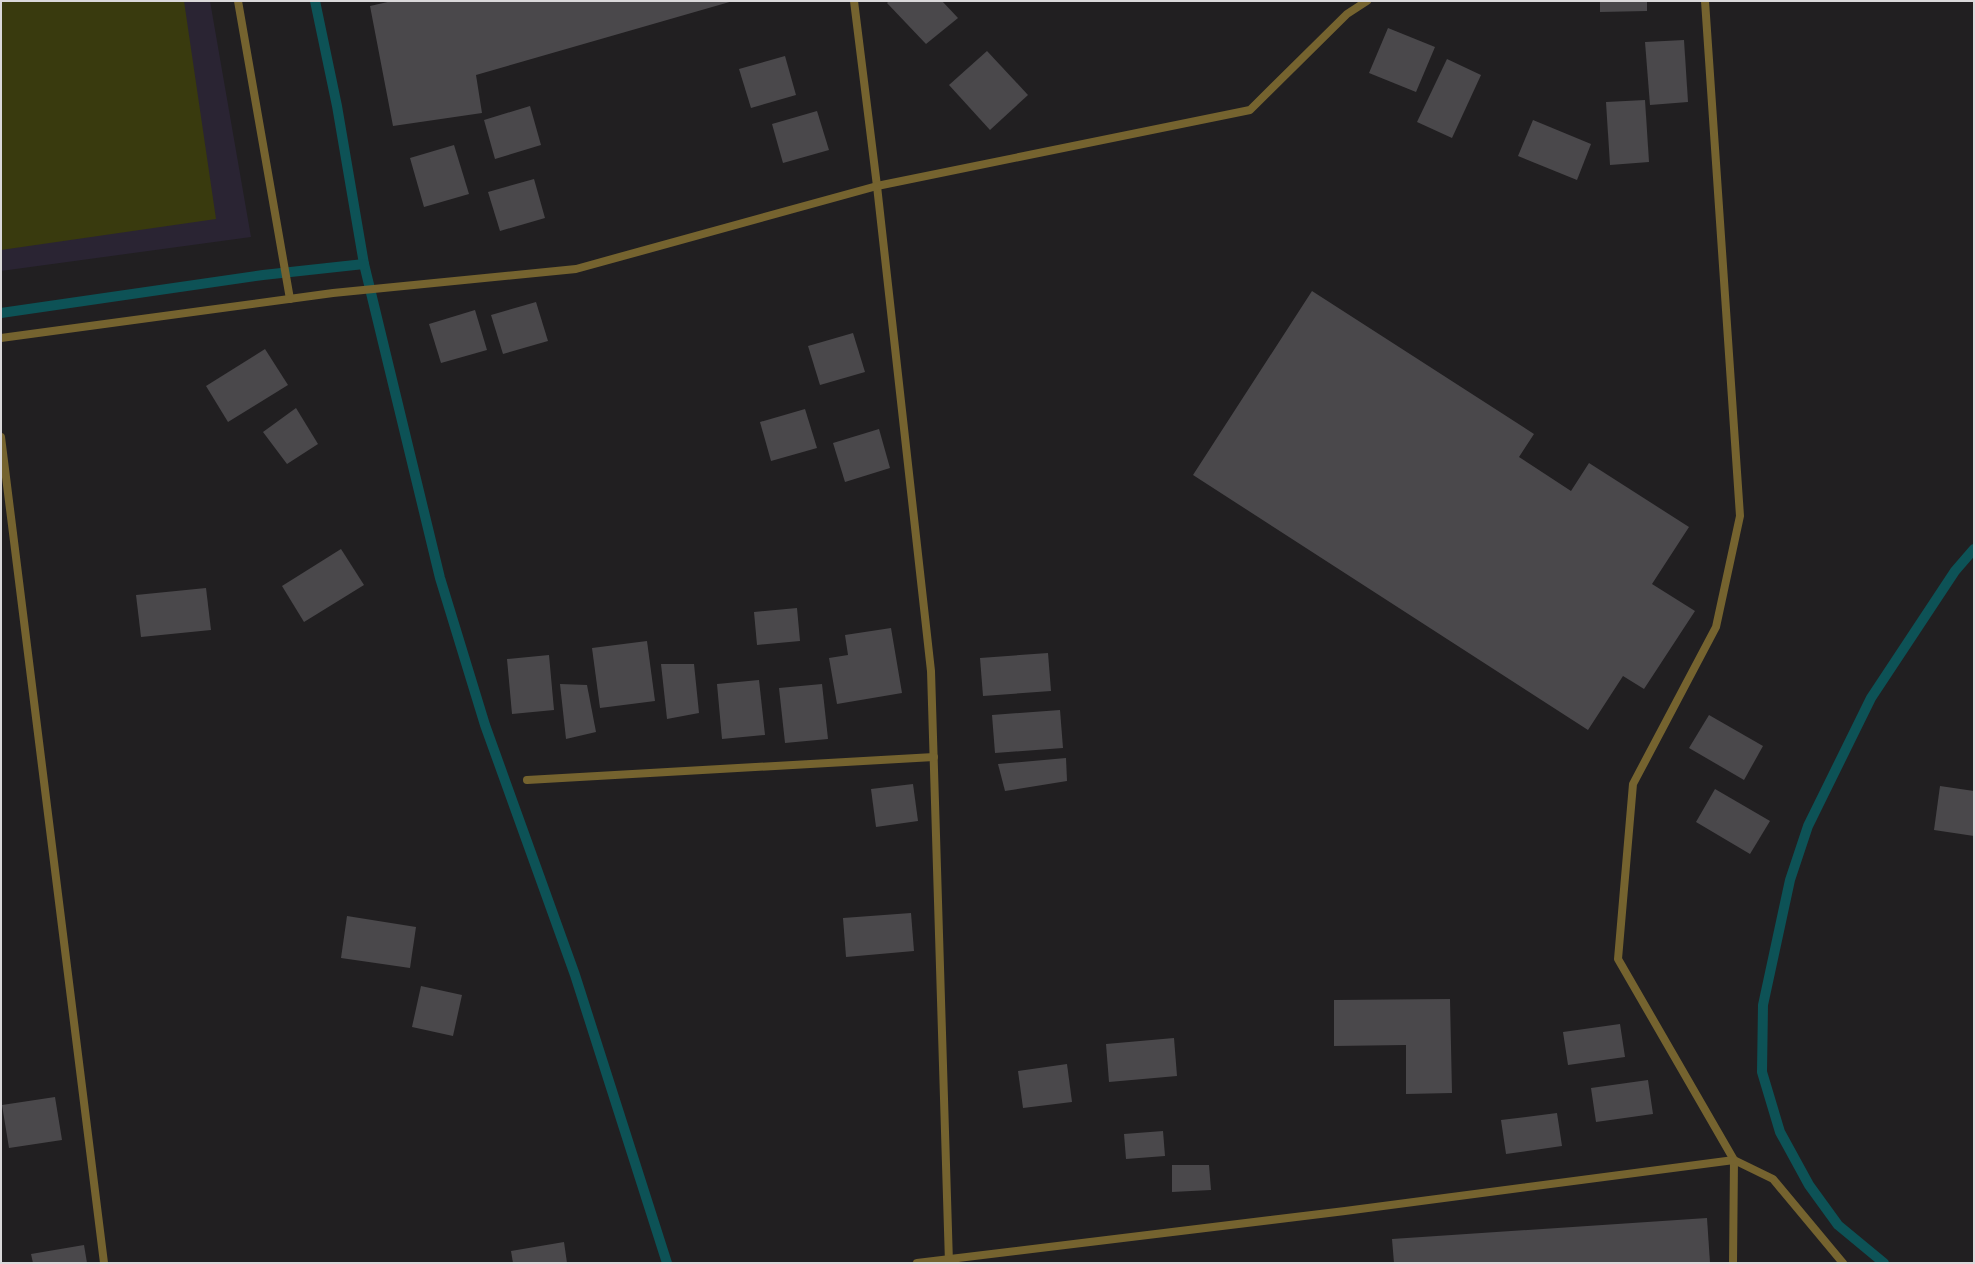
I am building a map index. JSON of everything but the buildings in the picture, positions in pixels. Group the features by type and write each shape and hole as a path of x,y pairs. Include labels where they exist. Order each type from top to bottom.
{"street":[{"path":"238,1 290,299"},
{"path":"854,1 877,186 931,671 949,1260"},
{"path":"1,338 333,293 576,269 877,186 1250,110 1346,14 1367,1"},
{"path":"1705,1 1740,516 1716,627 1633,784 1618,959 1734,1160 1733,1263"},
{"path":"1,437 104,1263"},
{"path":"527,780 934,757"},
{"path":"916,1263 1345,1211 1734,1160 1773,1179 1843,1263"}],"shaded area":[{"path":"1,1 210,1 251,237 1,271"},
{"path":"1,1 184,1 216,219 1,250"}],"waterway":[{"path":"315,1 337,106 364,264 440,578 485,725 575,975 667,1263"},
{"path":"1,313 263,275 364,264"},
{"path":"1884,1263 1838,1225 1809,1185 1780,1132 1762,1072 1763,1005 1790,880 1808,826 1871,698 1955,571 1974,549"}]}
